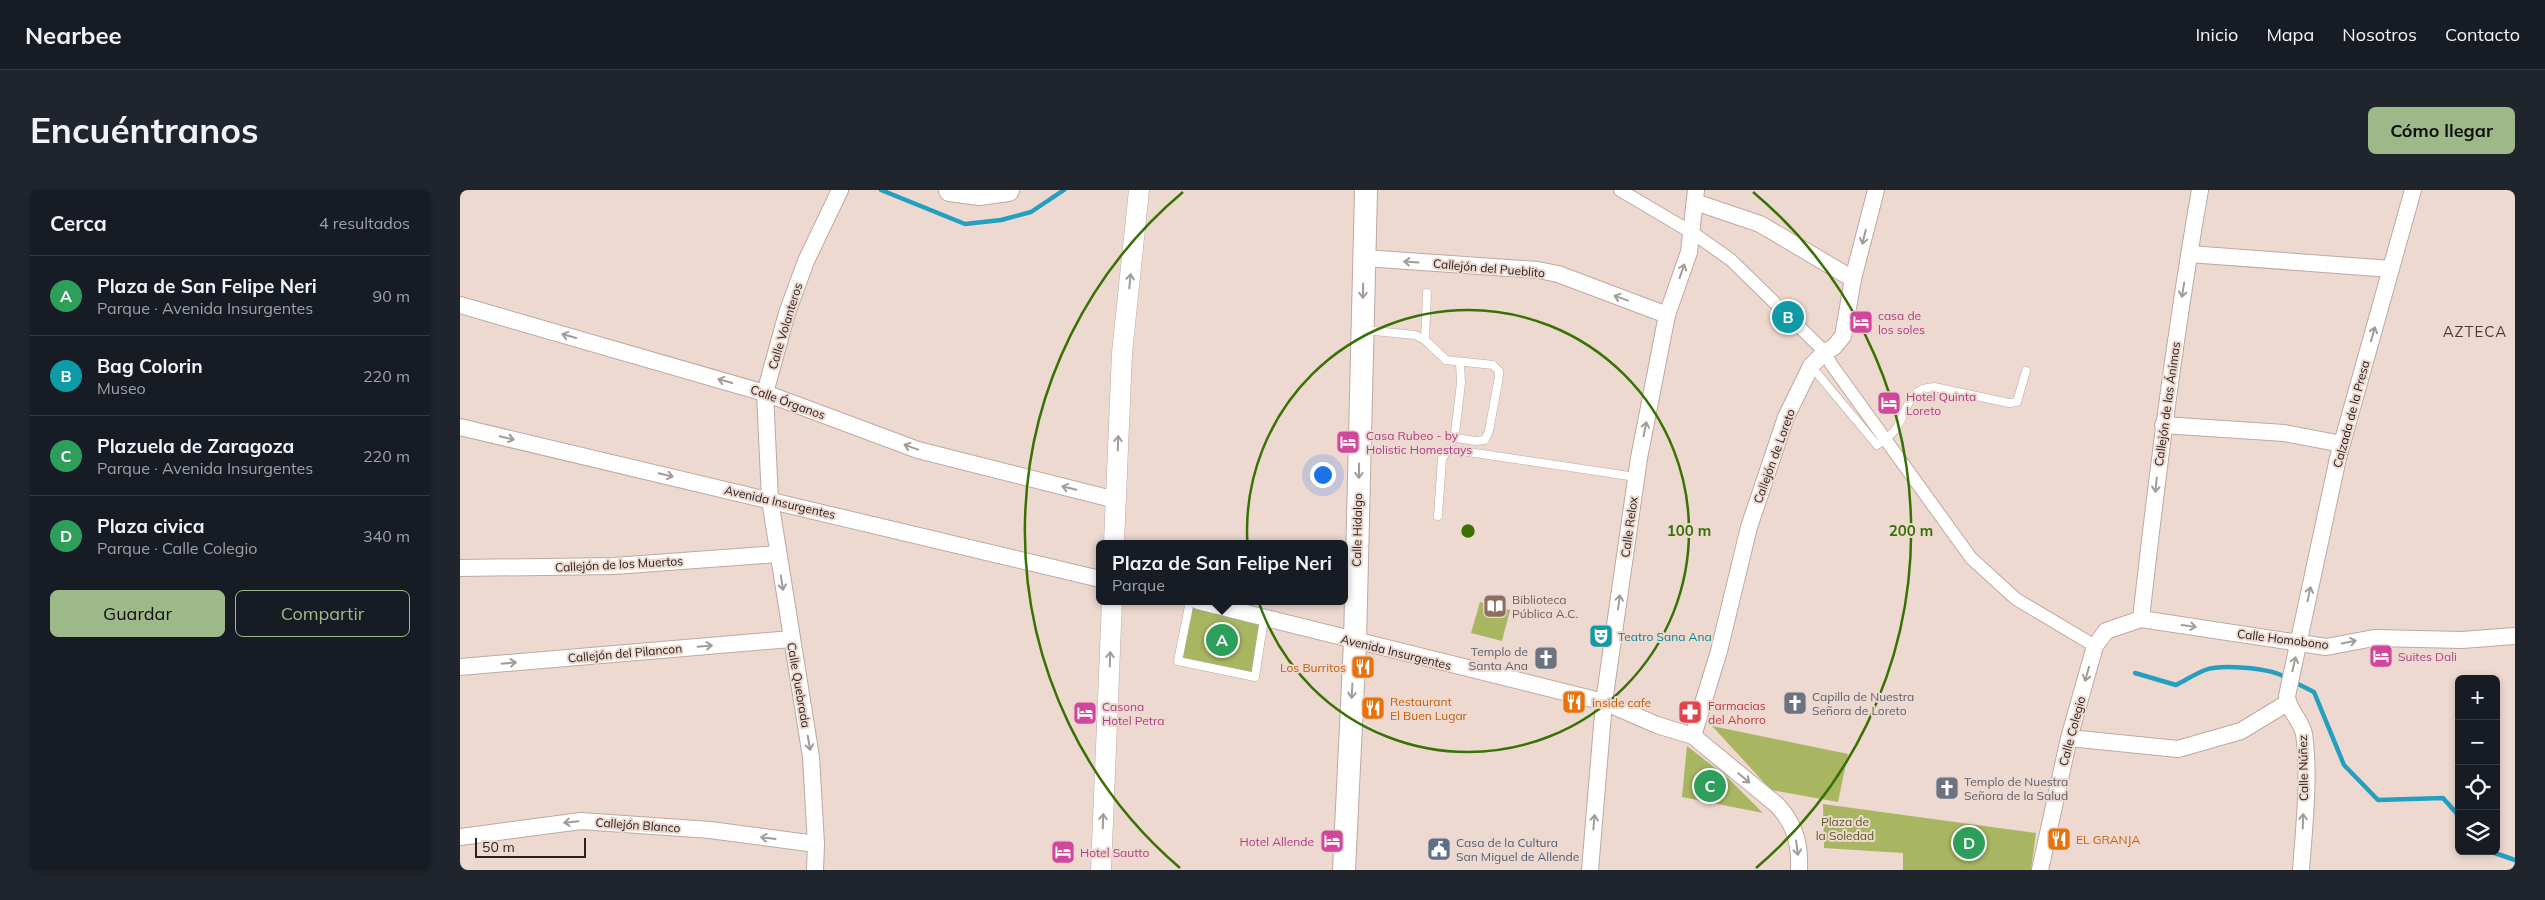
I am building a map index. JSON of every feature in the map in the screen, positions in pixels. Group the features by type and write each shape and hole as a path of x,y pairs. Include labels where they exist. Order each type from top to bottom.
{"main road":[{"path":"950,190 979,194 1008,190"},
{"name":"Calle Hidalgo","path":"1344,870 1355,642 1366,190"}],"street":[{"path":"1114,540 1122,354 1139,190"},
{"path":"1620,190 1692,232 1731,260 1825,352 1831,364 1971,558 2016,599 2095,646"},
{"name":"Callejón de Loreto","path":"1694,736 1719,651 1752,517 1786,417 1811,366 1844,336 1853,279 1876,190"},
{"name":"Callejón de las Ánimas","path":"2141,619 2163,425 2200,190"},
{"name":"Calzada de la Presa","path":"2299,641 2342,444 2412,190"},
{"name":"Calle Volanteros","path":"770,500 765,392 787,313 806,261 839,191"},
{"path":"1695,196 1760,224 1853,279"},
{"name":"Calle Relox","path":"1590,870 1604,702 1636,477 1667,315 1689,252 1695,196"},
{"path":"2189,254 2391,269"},
{"name":"Callejón del Pueblito","path":"1364,258 1538,270 1558,274 1667,315"},
{"name":"Calle Órganos","path":"460,305 765,392 918,450 1116,500"},
{"path":"2163,425 2284,433 2342,444"},
{"name":"Avenida Insurgentes","path":"460,427 1096,578"},
{"name":"Calle Quebrada","path":"770,500 811,757 816,844 815,870"},
{"name":"Callejón de los Muertos","path":"460,568 614,566 778,554"},
{"path":"1101,870 1112,605"},
{"name":"Avenida Insurgentes","path":"1213,605 1355,642 1604,702 1657,726 1694,736 1777,805 1794,826 1799,870"},
{"name":"Calle Homobono","path":"2141,619 2299,641 2326,647 2374,638 2433,640 2515,636"},
{"name":"Calle Colegio","path":"2040,870 2069,738 2095,646 2106,631 2141,619"},
{"name":"Callejón del Pilancon","path":"460,668 791,639"},
{"path":"2069,738 2178,749 2241,731 2287,703 2299,641"},
{"name":"Calle Núñez","path":"2287,703 2304,733 2305,773 2301,870"},
{"name":"Callejón Blanco","path":"460,837 581,821 701,830 816,844"}],"lane":[{"path":"1425,340 1427,294"},
{"path":"1362,330 1415,335 1425,340 1446,360 1460,363 1493,365 1499,371 1489,431 1484,440 1475,441 1457,438 1455,433 1461,384 1460,363"},
{"path":"1811,366 1878,445 1895,430 1915,392 1922,388 1934,387 2009,403 2017,402 2026,371"},
{"path":"1438,516 1442,459 1448,448 1636,477"},
{"path":"1189,605 1178,661 1255,677 1264,619"}],"green space":[{"path":"1480,602 1510,610 1502,641 1471,633"},
{"path":"1189,605 1206,605 1264,619 1255,677 1178,661"},
{"path":"1712,726 1848,754 1838,802 1771,790"},
{"path":"1687,746 1727,777 1763,813 1682,797"},
{"name":"Plaza de la Soledad","path":"1823,804 2036,833 2031,870 1903,870 1903,853 1824,848"}],"waterway":[{"path":"881,190 965,224 1001,220 1031,212 1064,190"},
{"path":"2135,673 2176,685 2205,670 2222,667 2256,669 2283,676"},
{"path":"2298,684 2314,692 2344,765 2378,800 2443,798 2455,812"},
{"path":"2500,855 2515,860"}],"place":[{"name":"Bag Colorin","path":"1788,317"},
{"name":"casa de los soles","path":"1861,322"},
{"name":"Hotel Quinta Loreto","path":"1889,403"},
{"name":"Casa Rubeo - by Holistic Homestays","path":"1348,442"},
{"name":"Biblioteca Pública A.C.","path":"1495,606"},
{"name":"Teatro Sana Ana","path":"1601,636"},
{"name":"Plaza de San Felipe Neri","path":"1222,640"},
{"name":"Suites Dali","path":"2381,656"},
{"name":"Templo de Santa Ana","path":"1546,658"},
{"name":"Los Burritos","path":"1363,667"},
{"name":"inside cafe","path":"1574,702"},
{"name":"Capilla de Nuestra Señora de Loreto","path":"1795,703"},
{"name":"Restaurant El Buen Lugar","path":"1373,708"},
{"name":"Farmacias del Ahorro","path":"1690,712"},
{"name":"Casona Hotel Petra","path":"1085,713"},
{"name":"Plazuela de Zaragoza","path":"1710,786"},
{"name":"Templo de Nuestra Señora de la Salud","path":"1947,788"},
{"name":"EL GRANJA","path":"2059,839"},
{"name":"Hotel Allende","path":"1332,841"},
{"name":"Plaza civica","path":"1969,843"},
{"name":"Casa de la Cultura San Miguel de Allende","path":"1439,849"},
{"name":"Hotel Sautto","path":"1063,852"}],"district":[{"name":"AZTECA","path":"2475,331"}]}
